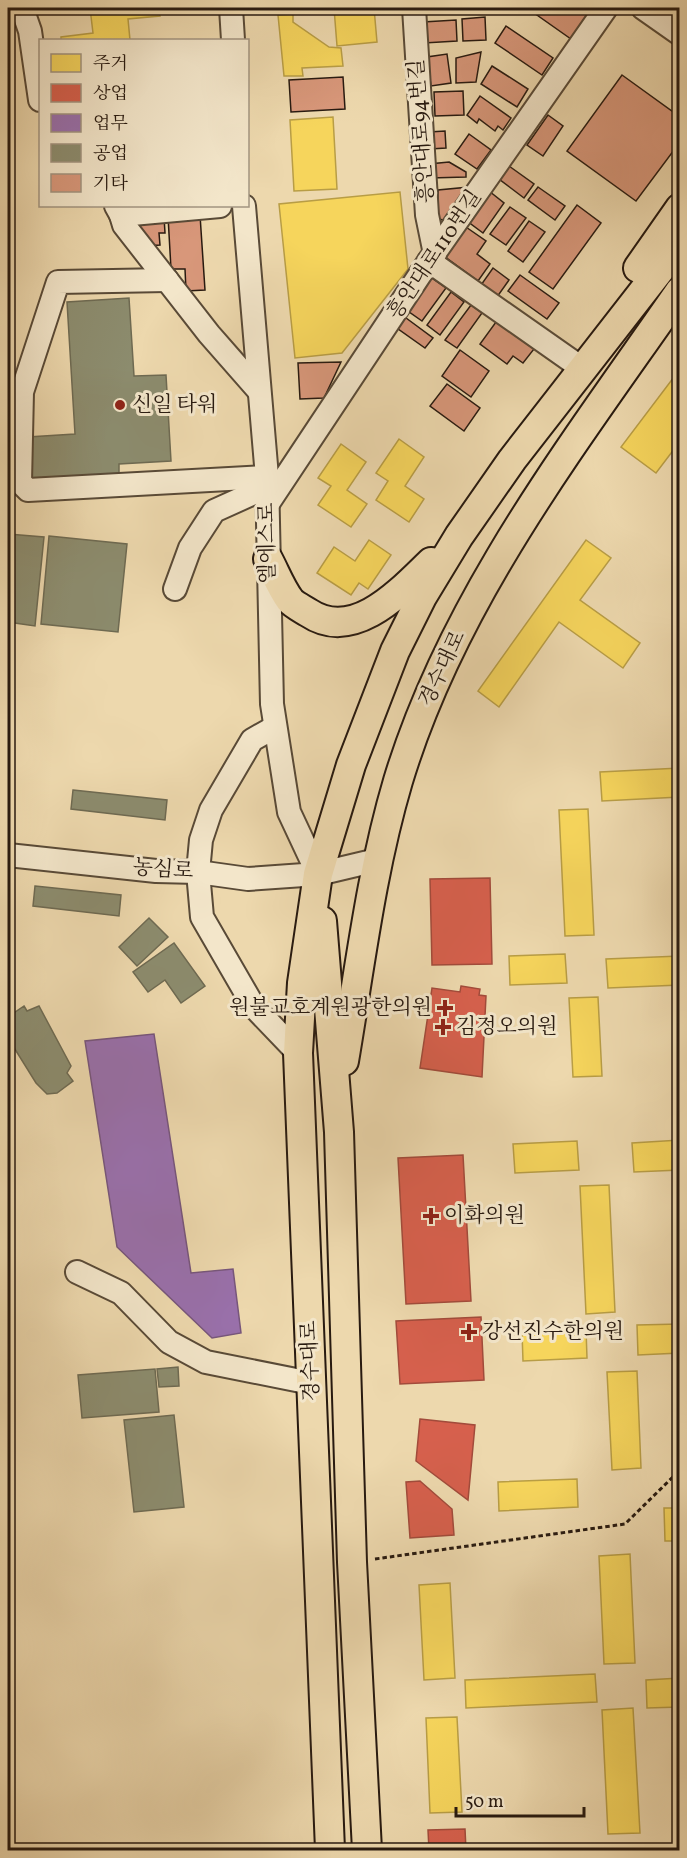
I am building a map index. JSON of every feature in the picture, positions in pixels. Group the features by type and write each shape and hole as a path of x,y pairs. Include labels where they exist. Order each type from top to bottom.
{"main road":[{"path":"512,460 573,362 680,208"},
{"name":"경수대로","path":"330,1851 298,1053 302,983 318,874 351,765 395,651 422,597 459,536 512,460 680,244"},
{"name":"경수대로","path":"337,1100 377,860 417,726 467,616 504,550 546,483 680,291"},
{"path":"546,483 680,324"},
{"path":"268,559 291,601 315,617 339,623 364,617 399,593 459,536"},
{"name":"경수대로","path":"318,874 337,1100 352,1562 367,1851"}],"street":[{"path":"22,8 30,31 39,93"},
{"path":"231,8 233,39"},
{"name":"흥안대로94번길","path":"414,8 432,257"},
{"name":"흥안대로110번길","path":"267,490 606,8"},
{"path":"643,8 680,34"},
{"path":"194,207 118,210 124,225 209,334 259,391"},
{"name":"엘에스로","path":"244,207 267,490 272,704 289,812 318,874"},
{"path":"432,257 573,362"},
{"path":"167,280 58,282 22,392 20,482 28,490 267,490"},
{"path":"175,589 190,548 214,511 267,490"},
{"path":"275,727 252,740 210,810 201,840 198,872 202,917 254,1007 298,1053"},
{"name":"농심로","path":"8,855 156,871 198,872 248,879 318,874 377,860"},
{"path":"77,1272 121,1293 169,1342 206,1362 311,1383"}],"path":[{"path":"675,154 680,157"},
{"path":"8,207 13,235 8,315"},
{"path":"352,1562 625,1524 680,1470"}],"building: 주거":[{"path":"90,8 159,8 160,16 128,19 130,39 61,39 61,37 93,33"},
{"path":"334,8 374,8 377,42 337,46"},
{"path":"293,14 293,22 329,47 341,48 343,66 302,68 303,76 284,76 278,15"},
{"path":"333,117 337,189 294,191 290,120"},
{"path":"400,192 408,269 342,353 295,358 279,204"},
{"path":"680,369 680,445 678,444 656,473 621,447"},
{"path":"399,439 424,457 405,486 424,499 409,522 376,500 388,481 376,473"},
{"path":"341,444 366,462 347,490 367,504 351,527 318,505 331,486 318,478"},
{"path":"369,540 391,555 368,589 359,583 351,595 317,573 334,547 355,561"},
{"path":"586,540 611,558 580,600 640,643 623,668 559,622 499,707 478,691"},
{"path":"680,768 680,797 602,801 600,772"},
{"path":"588,809 594,935 565,936 559,810"},
{"path":"565,954 567,983 510,985 509,956"},
{"path":"680,956 680,985 608,988 606,959"},
{"path":"598,997 602,1076 573,1077 569,998"},
{"path":"680,1140 680,1170 634,1172 632,1143"},
{"path":"577,1141 579,1170 515,1173 513,1144"},
{"path":"609,1185 615,1312 586,1314 580,1186"},
{"path":"680,1324 680,1353 638,1355 637,1325"},
{"path":"586,1329 587,1358 523,1361 522,1332"},
{"path":"637,1371 641,1468 612,1470 607,1372"},
{"path":"577,1479 578,1507 499,1511 498,1482"},
{"path":"664,1508 680,1508 680,1541 665,1541"},
{"path":"630,1554 635,1663 604,1664 599,1556"},
{"path":"450,1583 455,1678 424,1680 419,1585"},
{"path":"595,1674 597,1702 466,1708 465,1680"},
{"path":"680,1678 680,1707 647,1708 646,1680"},
{"path":"633,1708 640,1833 608,1834 602,1710"},
{"path":"457,1717 462,1812 430,1813 426,1718"},
{"path":"610,1847 610,1850 543,1850"}],"building: 상업":[{"path":"490,878 492,964 432,965 430,879"},
{"path":"461,986 480,989 479,995 486,996 482,1077 420,1068 432,988 460,992"},
{"path":"463,1155 471,1301 406,1304 398,1158"},
{"path":"481,1317 484,1380 400,1384 396,1321"},
{"path":"420,1419 475,1425 468,1500 416,1461"},
{"path":"420,1481 452,1509 454,1535 410,1538 406,1482"},
{"path":"465,1829 466,1850 429,1850 428,1830"}],"building: 업무":[{"path":"154,1034 191,1273 233,1269 241,1333 212,1338 117,1247 85,1041"}],"building: 공업":[{"name":"신일 타워","path":"129,298 134,376 166,375 171,461 119,464 119,479 31,484 28,437 75,434 67,302"},
{"path":"8,534 44,537 35,626 8,622"},
{"path":"49,536 127,544 118,632 41,624"},
{"path":"73,790 167,800 165,820 71,809"},
{"path":"35,886 121,895 119,916 33,906"},
{"path":"149,918 168,937 137,966 119,947"},
{"path":"174,943 205,986 181,1003 165,980 148,992 133,972"},
{"path":"24,1006 27,1011 39,1006 71,1066 67,1073 73,1081 57,1093 47,1094 36,1083 8,1038 8,1017"},
{"path":"178,1367 179,1386 159,1387 157,1369"},
{"path":"155,1369 159,1412 82,1418 78,1375"},
{"path":"174,1415 184,1507 134,1512 124,1420"}],"building: 기타":[{"path":"527,8 577,8 588,15 571,39"},
{"path":"485,17 486,40 463,41 462,19"},
{"path":"456,20 457,41 424,43 423,22"},
{"path":"506,26 553,58 542,75 495,43"},
{"path":"481,52 476,82 456,83 456,58"},
{"path":"447,54 451,83 431,86 427,57"},
{"path":"492,66 528,89 517,107 481,84"},
{"path":"622,75 680,117 680,142 636,201 567,151"},
{"path":"343,77 345,109 291,112 289,80"},
{"path":"463,91 464,115 435,116 434,92"},
{"path":"480,96 511,118 503,130 498,126 495,131 479,119 477,123 467,115"},
{"path":"548,115 563,126 543,156 527,145"},
{"path":"445,131 446,148 430,149 429,132"},
{"path":"469,134 491,150 477,169 455,154"},
{"path":"449,162 466,172 466,177 430,178 429,164"},
{"path":"509,166 534,184 524,198 499,179"},
{"path":"470,187 449,221 438,219 438,190"},
{"path":"538,187 565,206 555,220 528,200"},
{"path":"489,191 504,203 483,233 467,221"},
{"path":"577,205 601,223 553,289 529,272"},
{"path":"510,207 526,218 506,245 490,234"},
{"path":"200,215 205,290 186,291 185,269 171,269 168,216"},
{"path":"164,217 165,233 159,233 160,245 145,246 136,219"},
{"path":"529,221 545,232 523,262 508,251"},
{"path":"463,225 486,241 477,254 490,264 478,281 441,254"},
{"path":"493,268 509,280 497,297 481,285"},
{"path":"520,275 559,303 547,319 508,291"},
{"path":"429,276 446,288 422,321 405,309"},
{"path":"451,292 464,302 440,335 427,325"},
{"path":"471,305 482,313 457,348 445,340"},
{"path":"402,315 433,338 425,348 394,326"},
{"path":"496,322 534,349 523,363 513,356 507,364 480,344"},
{"path":"460,350 489,371 471,397 442,376"},
{"path":"341,362 324,398 300,399 298,363"},
{"path":"447,384 480,408 464,431 430,406"}],"place":[{"name":"신일 타워","path":"120,405"},
{"name":"원불교호계원광한의원","path":"445,1008"},
{"name":"김정오의원","path":"443,1027"},
{"name":"이화의원","path":"431,1216"},
{"name":"강선진수한의원","path":"469,1332"}]}
